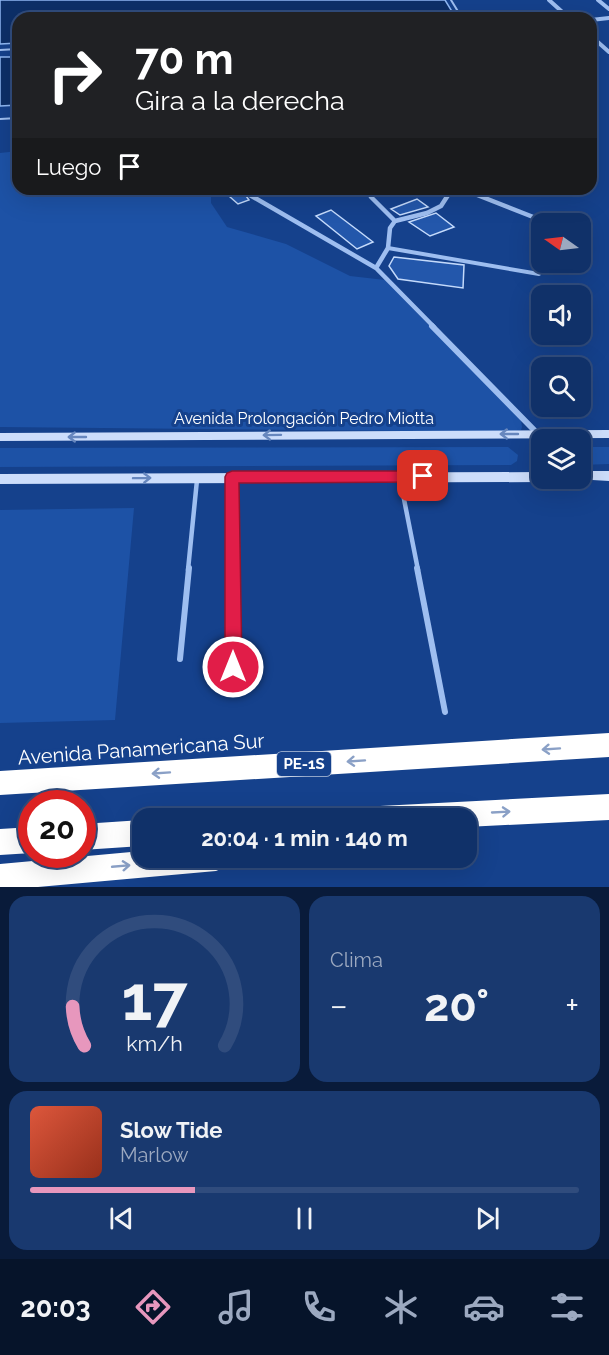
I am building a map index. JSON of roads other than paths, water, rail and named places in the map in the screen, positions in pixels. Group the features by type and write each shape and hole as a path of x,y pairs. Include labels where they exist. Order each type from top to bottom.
{"highway":[{"name":"Avenida Panamericana Sur","path":"0,783 609,745"},
{"path":"477,815 609,807"},
{"path":"96,836 132,834"},
{"path":"0,842 18,841"},
{"path":"0,877 132,865"}],"main road":[{"name":"Avenida Prolongación Pedro Miotta","path":"591,435 609,434"},
{"name":"Avenida Prolongación Pedro Miotta","path":"0,437 531,439"},
{"path":"591,477 609,476"},
{"path":"0,479 531,477"}],"street":[{"path":"549,0 562,12"},
{"path":"598,0 609,9"},
{"path":"597,41 609,52"},
{"path":"250,195 376,268 531,430"},
{"path":"376,268 388,248 390,228 395,221 427,213 441,206 448,195"},
{"path":"477,195 531,216"},
{"path":"371,197 395,221"}],"lane":[{"path":"388,248 539,274"},
{"path":"399,476 445,712"},
{"path":"180,659 197,477"},
{"path":"232,477 233,667"}]}
